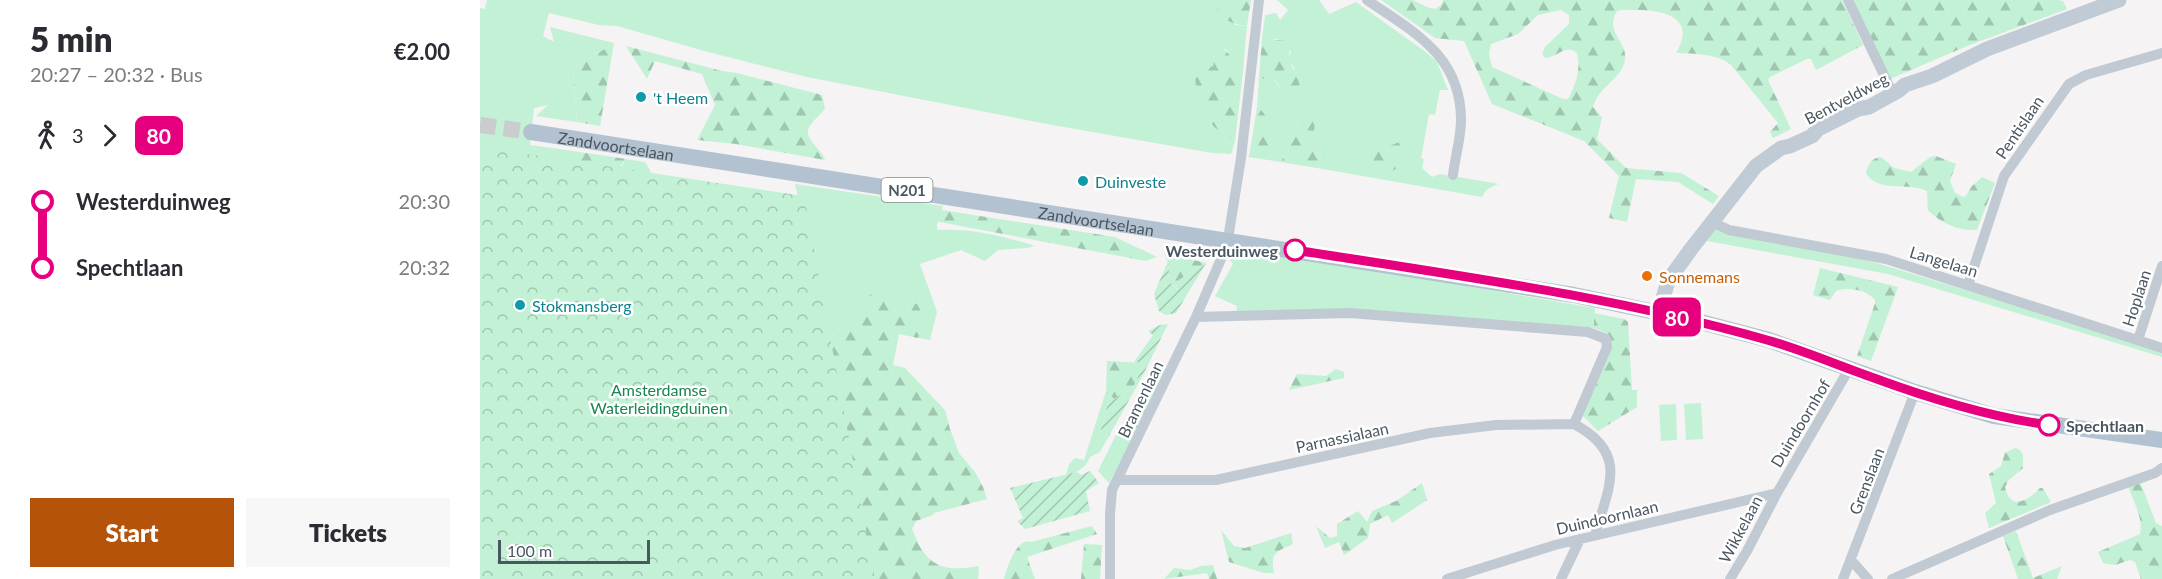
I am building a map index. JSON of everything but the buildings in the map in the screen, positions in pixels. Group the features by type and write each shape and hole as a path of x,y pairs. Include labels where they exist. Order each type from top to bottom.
{"main road":[{"name":"Zandvoortselaan","path":"531,132 1228,239 1574,295 1659,312 1769,340 1915,392"},
{"name":"N201","path":"1915,392 1976,411 2021,421 2162,440"}],"street":[{"path":"1228,239 1241,158 1259,0"},
{"path":"1367,0 1426,40 1448,69 1456,84 1460,101 1461,123 1453,175"},
{"path":"1848,0 1893,94"},
{"name":"Bentveldweg","path":"1659,312 1668,281 1756,166 1781,148 1812,136 1818,129 1893,94 1905,85 1932,76 1987,49 2120,0"},
{"name":"Pentislaan","path":"1968,285 2004,176 2068,84 2086,75 2162,52"},
{"name":"Langelaan","path":"1712,222 1729,230 1886,259 2162,348"},
{"name":"Bramenlaan","path":"1110,579 1112,490 1196,317 1228,239"},
{"name":"Hoplaan","path":"2138,340 2162,266"},
{"path":"1196,317 1350,314 1588,332 1606,339 1607,347 1574,424 1591,433 1608,454 1610,466 1608,490 1594,535"},
{"name":"Duindoornhof","path":"1777,493 1849,369"},
{"name":"Grenslaan","path":"1843,579 1915,392"},
{"name":"Parnassialaan","path":"1117,480 1216,480 1430,433 1496,425 1574,424"},
{"path":"1892,579 2050,510 2162,468"},
{"name":"Duindoornlaan","path":"1447,579 1544,548 1777,493"},
{"name":"Wikkelaan","path":"1730,579 1777,493"},
{"path":"1561,579 1580,539"},
{"path":"1851,560 1868,579"}],"green space":[{"path":"487,0 1216,0 1235,25 1247,26 1243,71 1226,49 1215,53 1213,66 1203,69 1199,106 1214,127 1235,141 1231,154 1212,153 1047,124 807,77 617,26 599,25 549,13 543,36 554,42 550,27 614,43 573,69 577,122 536,116 548,105 534,108 530,145 553,148 560,166 622,166 626,159 645,162 651,172 652,180 810,250 795,184 943,206 937,230 962,230 987,234 1035,246 998,250 985,261 961,250 920,264 937,312 930,340 918,338 924,317 894,311 887,291 869,295 833,335 825,348 480,523 480,8 485,9"},
{"path":"1216,0 1251,0 1247,26 1225,19 1219,11"},
{"path":"1277,0 1319,0 1329,14 1356,2 1427,53 1437,62 1448,90 1440,90 1435,115 1429,114 1421,158 1424,159 1422,168 1432,177 1440,174 1499,184 1489,188 1482,197 1317,168 1321,156 1312,148 1312,143 1300,117 1293,139 1281,162 1268,160 1269,147 1257,108 1259,77 1264,80 1273,78 1279,87 1295,69 1288,60 1291,51 1278,39 1267,41 1262,39 1265,15 1276,13 1280,20 1288,10"},
{"path":"1381,0 1413,0 1435,9 1441,5 1443,0 1842,0 1863,45 1816,70 1811,59 1807,59 1770,77 1768,80 1791,129 1773,138 1770,132 1778,123 1731,65 1712,56 1676,53 1682,41 1683,32 1675,18 1647,10 1617,11 1613,25 1623,47 1625,60 1619,73 1600,94 1593,107 1602,117 1597,139 1626,168 1681,173 1719,196 1713,204 1678,182 1636,179 1627,222 1609,218 1619,176 1584,141 1492,104 1464,41 1435,38","holes":["1561,10 1569,15 1569,24 1545,47 1542,54 1545,58 1569,49 1577,53 1577,77 1568,99 1563,99 1492,67 1489,54 1491,44 1518,34 1538,15"]},
{"path":"1853,0 2058,0 2063,1 2067,9 1967,46 1890,79"},
{"path":"1262,39 1283,40 1290,44 1289,59 1298,80 1298,90 1283,91 1273,78 1268,81 1259,77"},
{"path":"614,43 600,126 577,122 573,69"},
{"path":"626,46 822,95 825,108 808,131 811,140 825,160 736,144 697,140 715,105 702,74 655,61 647,79"},
{"path":"1219,47 1243,71 1235,141 1214,127 1199,106 1195,78 1203,69 1213,66 1216,48"},
{"path":"1257,107 1262,111 1268,123 1270,138 1268,160 1249,157"},
{"path":"1308,115 1315,122 1312,148 1321,156 1317,168 1281,162 1293,139 1300,117"},
{"path":"1405,140 1399,164 1392,171 1378,171 1355,161 1356,153 1384,148"},
{"name":"Amsterdamse Waterleidingduinen","path":"480,147 804,196 875,579 480,579"},
{"path":"553,148 626,159 617,170 560,166"},
{"path":"1936,156 1956,164 1950,181 1955,193 1963,197 1982,177 1995,183 1977,230 1957,228 1933,215 1928,210 1927,191 1919,188 1879,184 1866,174 1870,162 1881,157 1894,168 1911,172 1930,157"},
{"path":"929,208 1115,237 1157,257 1146,261 929,220"},
{"path":"1715,229 1809,246 1880,264 2162,350 2162,357 1888,274 1707,241"},
{"path":"1240,251 1259,255 1283,255 1595,308 1594,328 1236,312 1237,306 1215,296 1233,264 1229,259"},
{"path":"1164,253 1206,263 1179,280 1178,289 1170,283 1168,262"},
{"path":"1168,261 1170,283 1177,289 1179,280 1206,263 1176,313 1166,315 1159,311 1154,294"},
{"path":"1820,268 1898,287 1871,361 1857,356 1875,300 1867,293 1851,289 1836,291 1830,300 1813,295"},
{"path":"887,291 892,293 894,311 904,313 907,301 917,304 924,317 918,338 899,334 893,365 905,368 945,410 959,453 975,472 987,499 934,513 916,521 912,529 923,551 936,564 954,568 979,566 978,579 709,579 833,335 869,295"},
{"path":"1594,313 1624,319 1628,322 1632,390 1637,390 1637,407 1598,431 1581,414 1608,337 1604,332 1594,328"},
{"path":"1168,324 1109,436 1100,433 1109,399 1106,391 1114,399 1133,388 1144,363 1134,362 1153,335 1148,331"},
{"path":"1107,361 1144,363 1133,388 1114,399 1106,391"},
{"path":"1157,367 1165,371 1132,437 1118,432"},
{"path":"1336,369 1344,372 1344,378 1289,390 1297,374 1326,376"},
{"path":"1106,391 1109,399 1100,433 1109,436 1100,452 1090,457 1084,467 1066,475 1069,464 1075,458 1084,460"},
{"path":"1701,403 1703,439 1686,440 1684,404"},
{"path":"1676,404 1677,440 1661,441 1659,405"},
{"path":"1116,435 1132,440 1109,483 1098,471"},
{"path":"2015,448 2023,455 2023,468 2009,480 2005,487 2007,495 2015,501 2020,501 2043,488 2051,502 1989,528 1985,513 1996,503 1989,474 2001,466 2005,453"},
{"path":"1090,471 1099,483 1086,491 1090,511 1025,529 1017,521 1023,518 1010,488 1077,472 1081,475"},
{"path":"2139,479 2156,523 2162,526 2162,579 2141,579 2135,562 2130,560 2115,565 2103,563 2098,552 2140,534 2139,515 2127,484"},
{"path":"1422,483 1427,500 1392,523 1388,515 1370,524 1368,538 1344,555 1339,542 1325,548 1316,526 1330,538 1337,536 1337,524 1358,511 1367,522 1372,511 1396,501"},
{"path":"1092,526 1097,534 1027,557 1035,579 1004,579 1014,552 1021,544"},
{"path":"1221,530 1234,546 1245,548 1291,533 1293,544 1282,549 1274,557 1274,573 1264,573 1229,562"},
{"path":"2016,531 2033,578 2062,566 2057,579 2018,579 2003,536"},
{"path":"1084,544 1102,545 1100,579 1081,579"},
{"path":"1213,565 1217,579 1209,579 1207,573 1164,579 1174,568 1190,570"}],"tunnel":[{"path":"480,125 531,132"}],"bus line":[{"name":"80","path":"1295,250 1574,295 1659,312 1769,340 1875,379 1976,411 2049,425"}],"place":[{"name":"'t Heem","path":"641,97"},
{"name":"Duinveste","path":"1083,181"},
{"name":"Westerduinweg","path":"1295,250"},
{"name":"Sonnemans","path":"1647,276"},
{"name":"Stokmansberg","path":"520,305"},
{"name":"Spechtlaan","path":"2049,425"}]}
